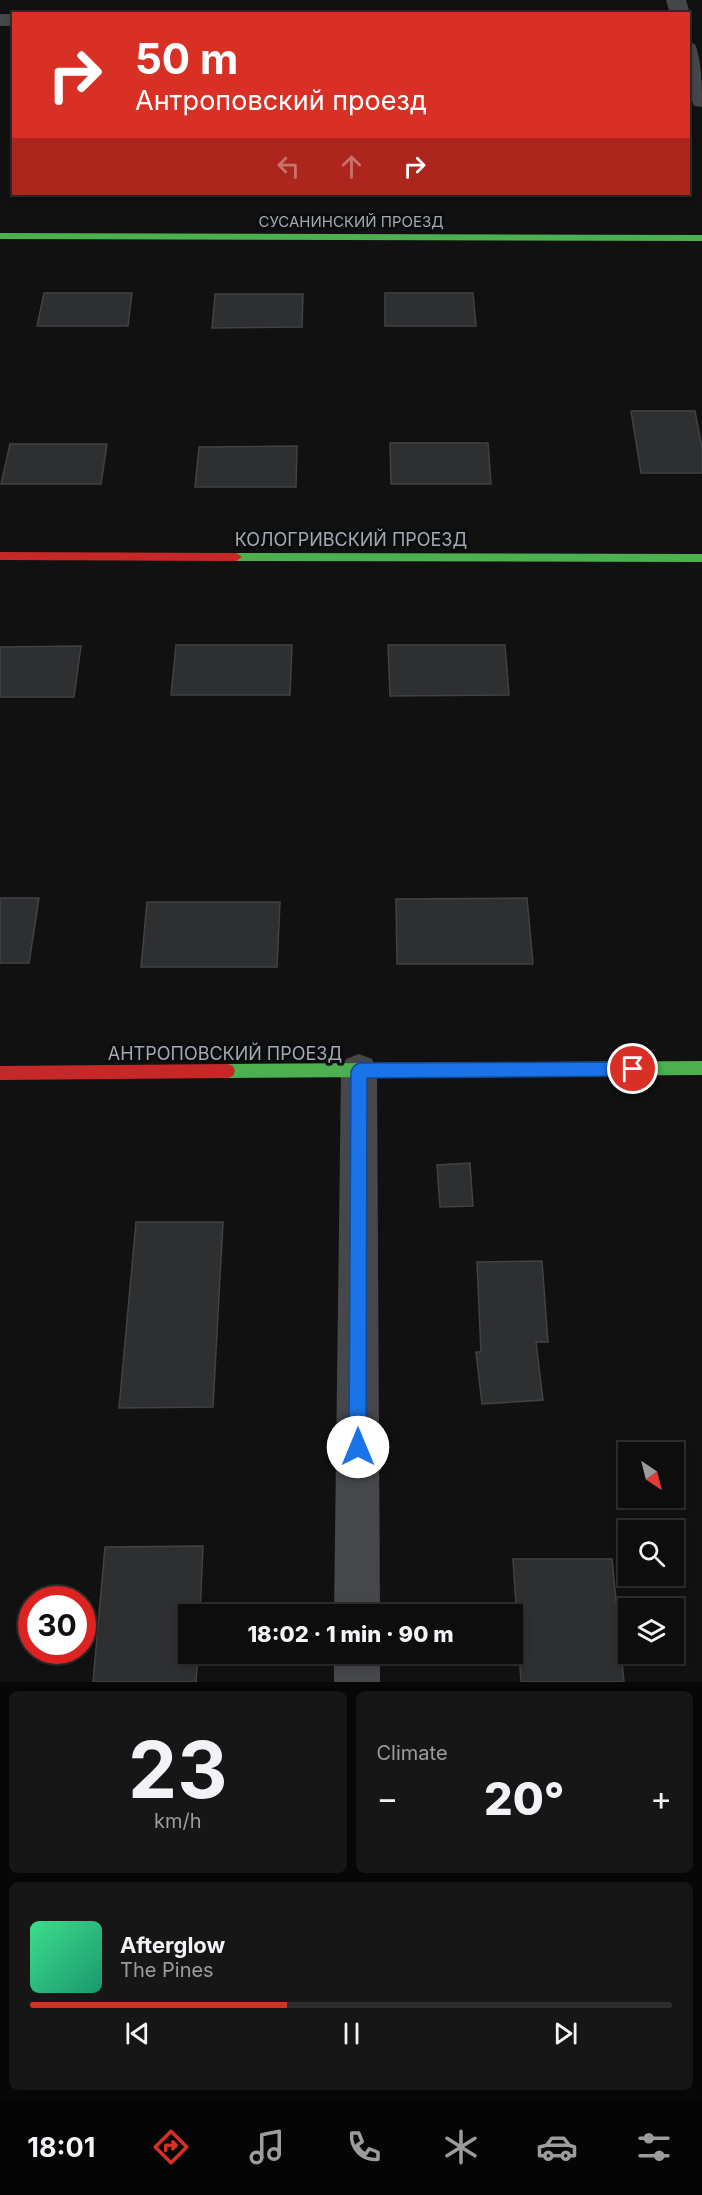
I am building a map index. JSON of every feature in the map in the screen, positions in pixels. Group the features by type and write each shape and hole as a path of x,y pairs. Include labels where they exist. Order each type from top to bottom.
{"street":[{"path":"690,56 702,101"},
{"name":"СУСАНИНСКИЙ ПРОЕЗД","path":"0,236 702,238"},
{"name":"КОЛОГРИВСКИЙ ПРОЕЗД","path":"0,556 702,558"},
{"name":"АНТРОПОВСКИЙ ПРОЕЗД","path":"0,1073 702,1068"},
{"path":"357,1604 359,1071"},
{"path":"357,1664 357,1682"}],"building":[{"path":"44,293 132,293 128,326 37,326"},
{"path":"385,293 473,293 476,326 385,326"},
{"path":"215,294 303,294 302,327 212,328"},
{"path":"631,411 695,411 702,448 702,473 641,473"},
{"path":"390,443 488,443 491,484 391,484"},
{"path":"10,444 107,444 101,484 1,484"},
{"path":"297,446 296,487 195,487 199,447"},
{"path":"176,645 292,645 290,695 171,695"},
{"path":"388,645 505,645 509,695 390,696"},
{"path":"81,646 74,697 0,697 0,647"},
{"path":"0,898 39,898 29,963 0,963"},
{"path":"527,898 533,964 397,964 396,899"},
{"path":"147,902 280,902 277,967 141,967"},
{"path":"470,1163 473,1206 440,1207 437,1165"},
{"path":"136,1222 223,1222 213,1407 119,1408"},
{"path":"542,1261 548,1342 536,1342 543,1400 482,1404 476,1352 481,1352 477,1262"},
{"path":"203,1546 200,1604 178,1604 178,1664 197,1664 196,1682 93,1682 105,1547"},
{"path":"513,1559 612,1559 618,1620 618,1664 622,1664 624,1682 521,1682 523,1604 516,1604"}],"traffic: fast":[{"path":"0,236 702,238"},
{"path":"236,557 702,558"},
{"path":"228,1071 702,1068"}],"traffic: jam":[{"path":"0,556 236,557"},
{"path":"0,1073 228,1071"}],"route":[{"path":"358,1447 359,1071 633,1069"}]}
